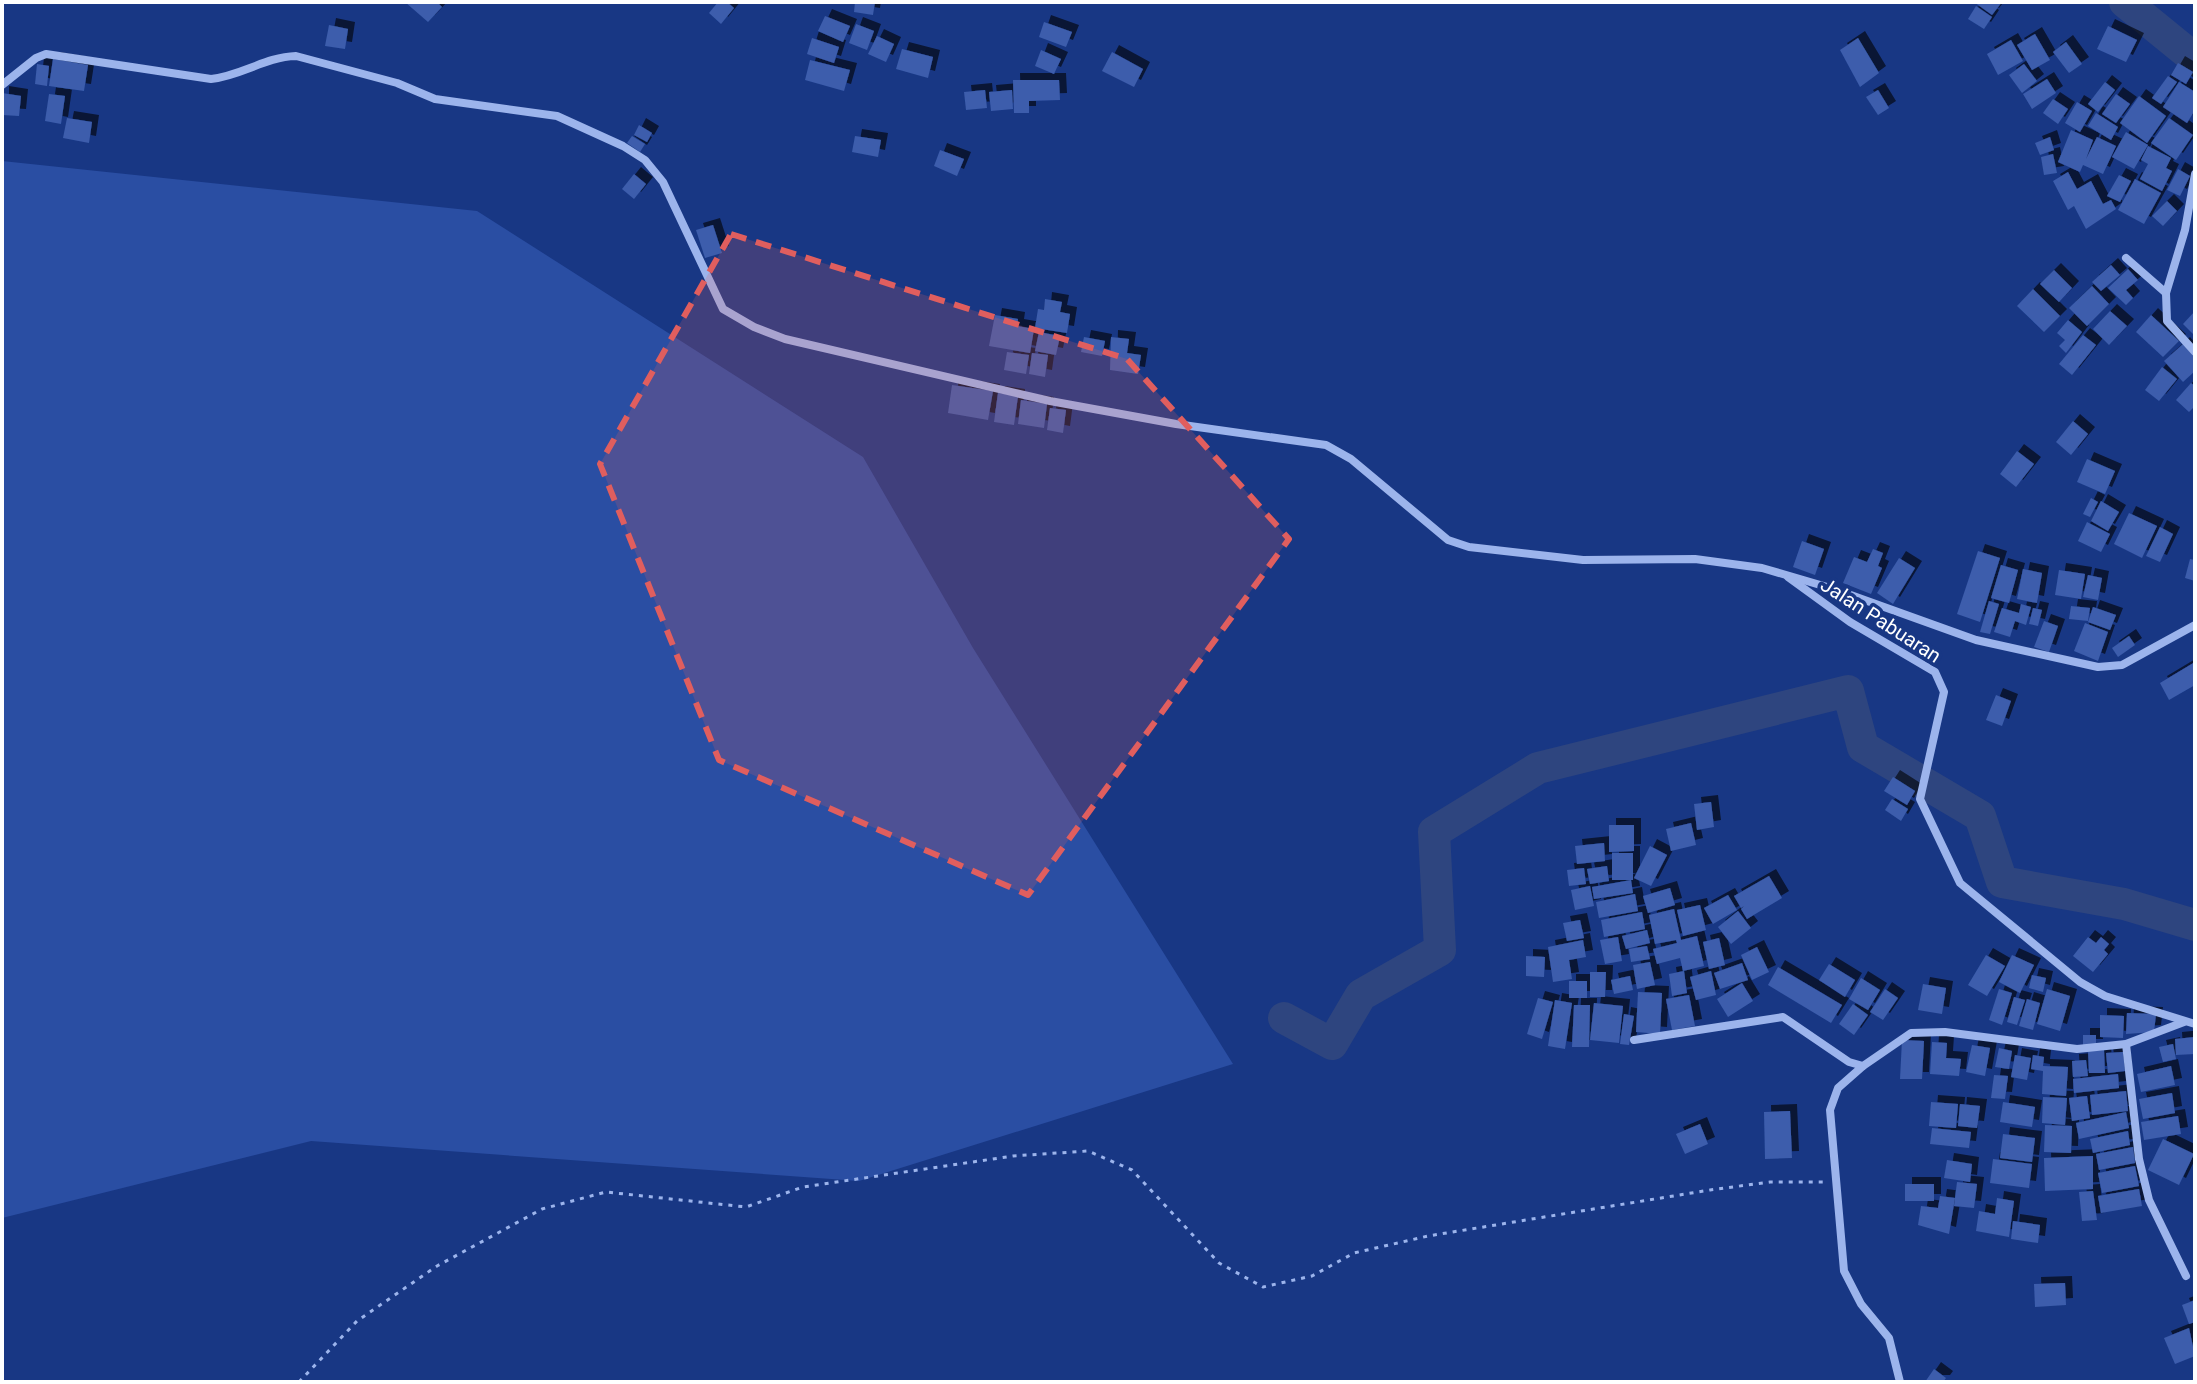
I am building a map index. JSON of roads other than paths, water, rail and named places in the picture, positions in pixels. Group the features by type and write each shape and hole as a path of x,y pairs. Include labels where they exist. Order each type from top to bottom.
{"street":[{"path":"2,85 36,58 46,54 211,79 237,74 267,60 296,56 397,83 435,99 557,116 623,146 645,160 663,182 723,309 774,335 1050,401 1176,424 1326,445 1351,459 1448,540 1469,547 1583,560 1695,559 1733,563 1786,575 1976,640 2098,667 2122,665 2195,625"},
{"path":"2195,174 2185,230 2166,293 2167,321 2195,352"},
{"path":"2126,258 2166,293"},
{"name":"Jalan Pabuaran","path":"1786,575 1850,622 1939,678 1944,692 1919,794 1954,873 1988,909 2080,982 2105,996 2184,1021"},
{"path":"1634,1040 1783,1017 1849,1062 1863,1066"},
{"path":"1900,1382 1889,1338 1856,1296 1844,1271 1830,1110 1838,1088 1863,1066 1911,1033 1945,1032 2054,1047 2126,1044 2184,1021 2195,1024"},
{"path":"2126,1044 2134,1129 2149,1200 2186,1276"}],"waterway":[{"path":"2125,2 2195,59"},
{"path":"1284,1018 1332,1044 1361,995 1440,950 1434,832 1538,768 1848,691 1863,747 1980,816 2002,882 2124,904 2195,925"}]}
